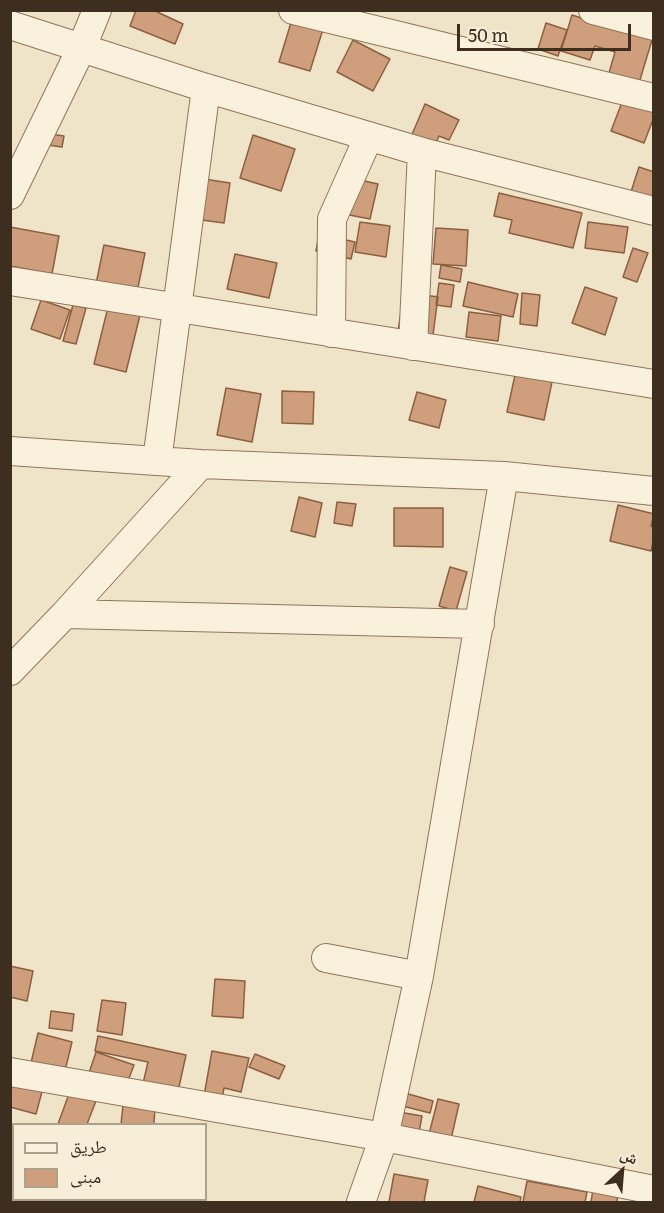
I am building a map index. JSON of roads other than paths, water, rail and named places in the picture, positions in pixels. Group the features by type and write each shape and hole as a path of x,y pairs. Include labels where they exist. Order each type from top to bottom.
{"street":[{"path":"10,195 82,47 97,10"},
{"path":"293,10 654,98"},
{"path":"593,10 654,26"},
{"path":"10,25 206,88 422,152 654,211"},
{"path":"157,461 206,88"},
{"path":"332,333 332,219 369,136"},
{"path":"413,346 422,152"},
{"path":"10,281 654,384"},
{"path":"10,451 201,464 504,476 654,491"},
{"path":"10,671 201,464"},
{"path":"362,1203 384,1137 419,976 504,476"},
{"path":"65,614 480,624"},
{"path":"326,958 419,976"},
{"path":"10,1072 384,1137 654,1190"}]}
